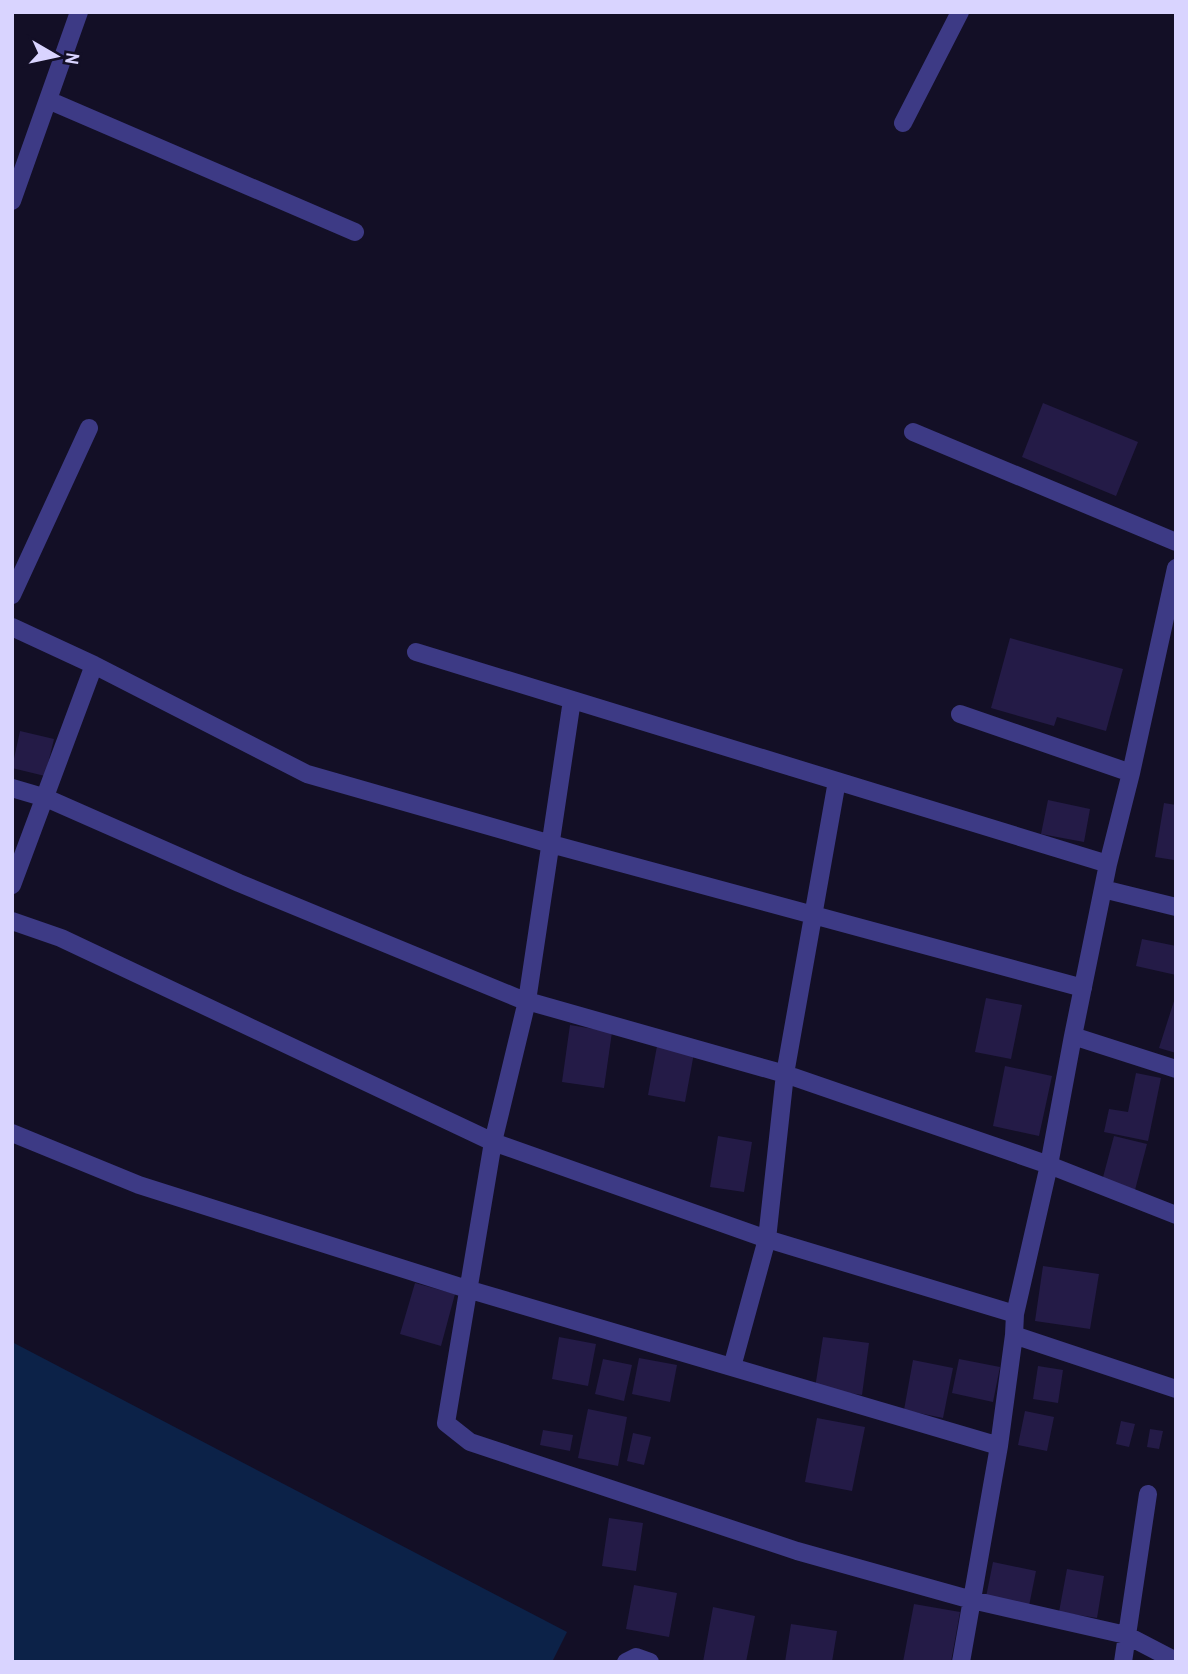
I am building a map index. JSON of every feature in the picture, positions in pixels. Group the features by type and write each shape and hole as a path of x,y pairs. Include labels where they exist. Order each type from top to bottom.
{"street":[{"path":"12,201 17,169 48,100 79,12"},
{"path":"903,123 960,12"},
{"path":"48,100 355,232"},
{"path":"12,595 89,428"},
{"path":"913,432 1176,542"},
{"path":"961,1662 999,1446 1015,1314 1049,1165 1108,864 1176,568"},
{"path":"12,627 94,665 307,774 551,844 1083,988"},
{"path":"416,652 1108,864"},
{"path":"12,885 94,665"},
{"path":"572,700 527,1001 494,1142 446,1423 470,1442 797,1551 972,1600 1126,1635 1176,1661"},
{"path":"960,714 1131,773"},
{"path":"732,1367 767,1239 785,1074 837,781"},
{"path":"12,788 46,798 239,883 527,1001 785,1074 1049,1165 1176,1215"},
{"path":"1103,889 1176,907"},
{"path":"12,921 61,938 494,1142 767,1239 1015,1314"},
{"path":"1073,1036 1176,1069"},
{"path":"12,1133 139,1185 467,1289 999,1446"},
{"path":"1014,1335 1176,1389"},
{"path":"1123,1662 1148,1494"},
{"path":"626,1662 636,1657 650,1662"}],"water":[{"path":"12,1342 567,1632 552,1662 12,1662"}],"building":[{"path":"1043,403 1138,442 1116,496 1022,457"},
{"path":"1010,638 1123,669 1106,731 1057,717 1054,726 991,708"},
{"path":"20,731 54,739 45,776 12,768"},
{"path":"1048,800 1090,809 1084,842 1041,834"},
{"path":"1164,803 1176,805 1174,860 1155,857"},
{"path":"1142,939 1176,946 1176,975 1136,966"},
{"path":"986,998 1022,1005 1011,1059 975,1052"},
{"path":"1176,998 1176,1053 1159,1048"},
{"path":"570,1025 612,1032 604,1088 562,1082"},
{"path":"657,1046 694,1053 685,1102 648,1095"},
{"path":"1005,1066 1052,1076 1039,1136 993,1126"},
{"path":"1136,1073 1161,1078 1148,1141 1104,1132 1109,1109 1128,1112"},
{"path":"718,1136 752,1142 744,1192 710,1187"},
{"path":"1114,1136 1147,1144 1135,1190 1102,1181"},
{"path":"1043,1266 1099,1274 1090,1329 1035,1321"},
{"path":"415,1283 455,1294 441,1346 400,1334"},
{"path":"559,1337 596,1344 588,1386 552,1379"},
{"path":"823,1337 869,1343 862,1395 815,1388"},
{"path":"639,1358 677,1365 670,1402 632,1394"},
{"path":"603,1359 632,1365 624,1401 595,1394"},
{"path":"959,1359 1000,1367 993,1402 952,1393"},
{"path":"913,1360 953,1368 943,1418 904,1410"},
{"path":"1038,1366 1063,1370 1058,1403 1033,1399"},
{"path":"588,1409 627,1417 618,1466 578,1458"},
{"path":"1025,1411 1054,1417 1047,1451 1018,1445"},
{"path":"817,1418 865,1427 852,1491 805,1482"},
{"path":"1121,1421 1135,1424 1129,1447 1116,1444"},
{"path":"1150,1429 1163,1431 1159,1449 1147,1447"},
{"path":"543,1430 573,1435 570,1451 540,1445"},
{"path":"633,1433 651,1437 644,1465 627,1461"},
{"path":"609,1518 643,1523 636,1571 602,1566"},
{"path":"993,1562 1036,1571 1029,1606 986,1597"},
{"path":"1067,1569 1104,1576 1097,1618 1059,1612"},
{"path":"634,1585 677,1593 669,1637 626,1629"},
{"path":"914,1604 960,1612 951,1662 903,1662"},
{"path":"713,1607 755,1616 746,1662 703,1662"},
{"path":"791,1624 837,1631 832,1662 785,1662"}]}
